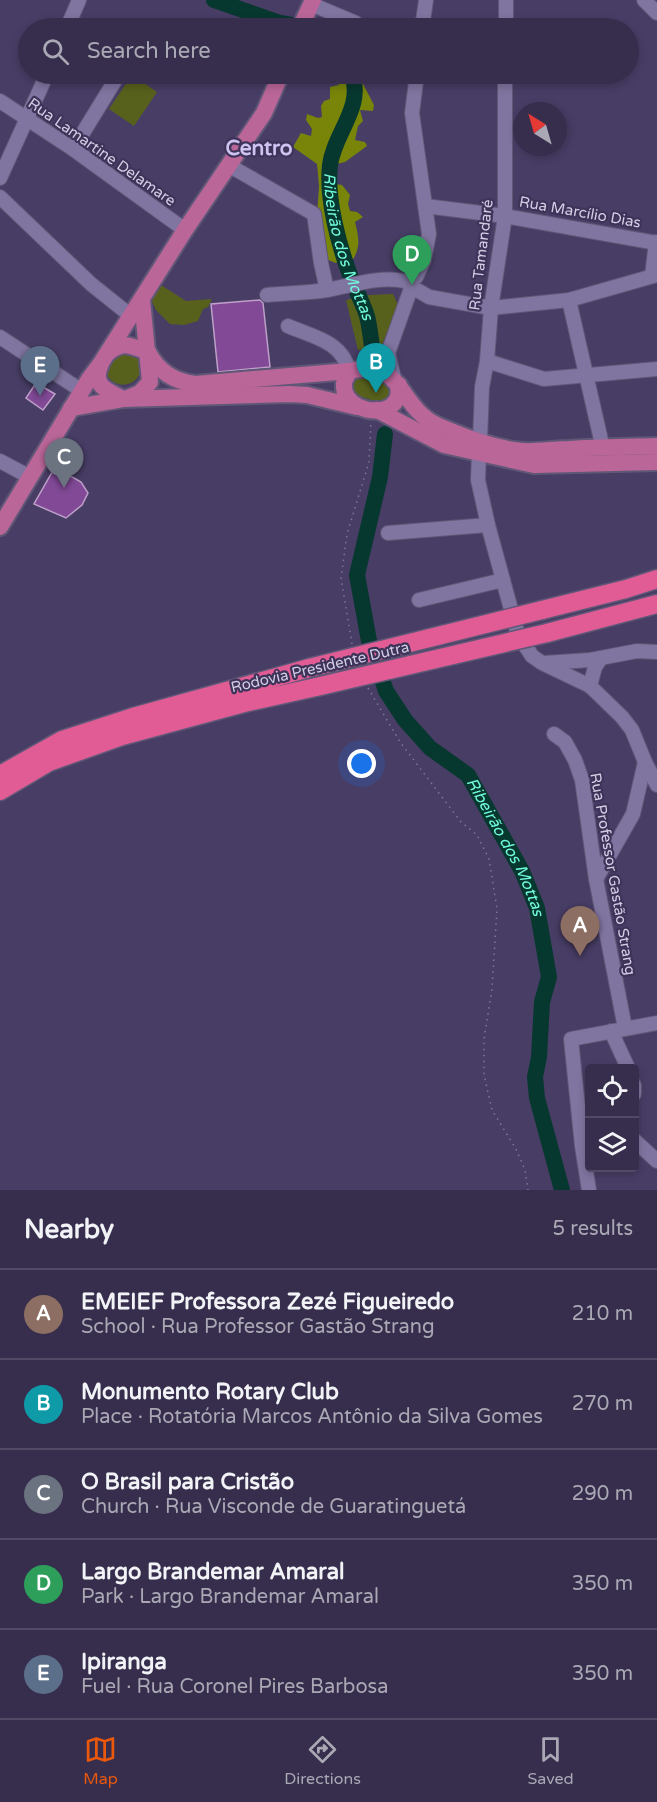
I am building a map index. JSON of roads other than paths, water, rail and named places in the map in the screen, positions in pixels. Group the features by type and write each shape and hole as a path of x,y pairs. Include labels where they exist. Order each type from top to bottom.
{"highway":[{"path":"542,610 657,579"},
{"name":"Rodovia Presidente Dutra","path":"0,775 62,740 133,717 309,668 542,610 657,590"},
{"name":"Rodovia Presidente Dutra","path":"0,791 49,762 122,736 244,703 546,633 657,604"},
{"path":"546,633 657,615"}],"main road":[{"path":"0,527 70,408 264,113 277,84"},
{"path":"82,391 123,399 140,393 150,382 142,300"},
{"path":"123,399 103,388 98,381 98,372 105,358 116,346 126,345 148,352 160,370 178,381 196,384 350,371 364,367 378,369 397,382 421,417 480,447 534,465 657,462"},
{"path":"350,371 344,384 348,400 444,445 523,451 657,446"},
{"path":"70,408 123,399 290,394 307,395 369,409 387,409 398,398 397,382"}],"street":[{"path":"73,18 79,0"},
{"path":"423,18 426,0"},
{"path":"644,0 657,13"},
{"path":"507,18 508,1"},
{"path":"311,5 344,18"},
{"path":"0,178 44,84"},
{"path":"73,149 113,84"},
{"path":"397,382 388,353 412,285 424,260 429,234 412,113 416,84"},
{"name":"Rua Tamandaré","path":"506,84 505,216 482,387 478,480 518,635 532,656 590,686 622,717 632,730 657,785"},
{"name":"Rua Lamartine Delamare","path":"0,101 73,149 185,230"},
{"path":"230,166 314,214 327,290"},
{"path":"0,197 91,284 131,316"},
{"name":"Rua Marcílio Dias","path":"425,206 505,216 656,242"},
{"path":"267,295 327,290 388,278 412,285 429,297 491,308 568,300 655,276 656,242"},
{"path":"568,300 601,440"},
{"path":"288,326 336,347 350,371"},
{"path":"0,337 82,391"},
{"path":"487,361 544,379 657,369"},
{"path":"0,461 30,477"},
{"path":"388,533 488,525"},
{"path":"419,600 503,580"},
{"path":"542,663 601,658 637,651 657,652"},
{"path":"590,686 595,667 601,658"},
{"name":"Rua Professor Gastão Strang","path":"554,734 565,742 575,759 582,780 618,1030 627,1064"},
{"path":"596,879 633,814 645,762"},
{"path":"585,1137 571,1039 657,1023"},
{"path":"639,1145 657,1161"},
{"path":"588,1172 589,1190"}],"waterway":[{"name":"Ribeirão dos Mottas","path":"214,0 266,18"},
{"name":"Ribeirão dos Mottas","path":"354,84 354,98 333,153 329,178 334,222 351,278 367,316 373,353"},
{"name":"Ribeirão dos Mottas","path":"385,434 380,477 357,575 369,641 386,691 405,720 430,748 468,775 522,871 537,908 549,977 542,1002 539,1057 535,1077 537,1098 562,1190"}],"place":[{"name":"Largo Brandemar Amaral","path":"412,285"},
{"name":"Monumento Rotary Club","path":"376,393"},
{"name":"Ipiranga","path":"40,396"},
{"name":"O Brasil para Cristão","path":"64,488"},
{"name":"EMEIEF Professora Zezé Figueiredo","path":"580,956"}],"district":[{"name":"Centro","path":"259,148"}]}
